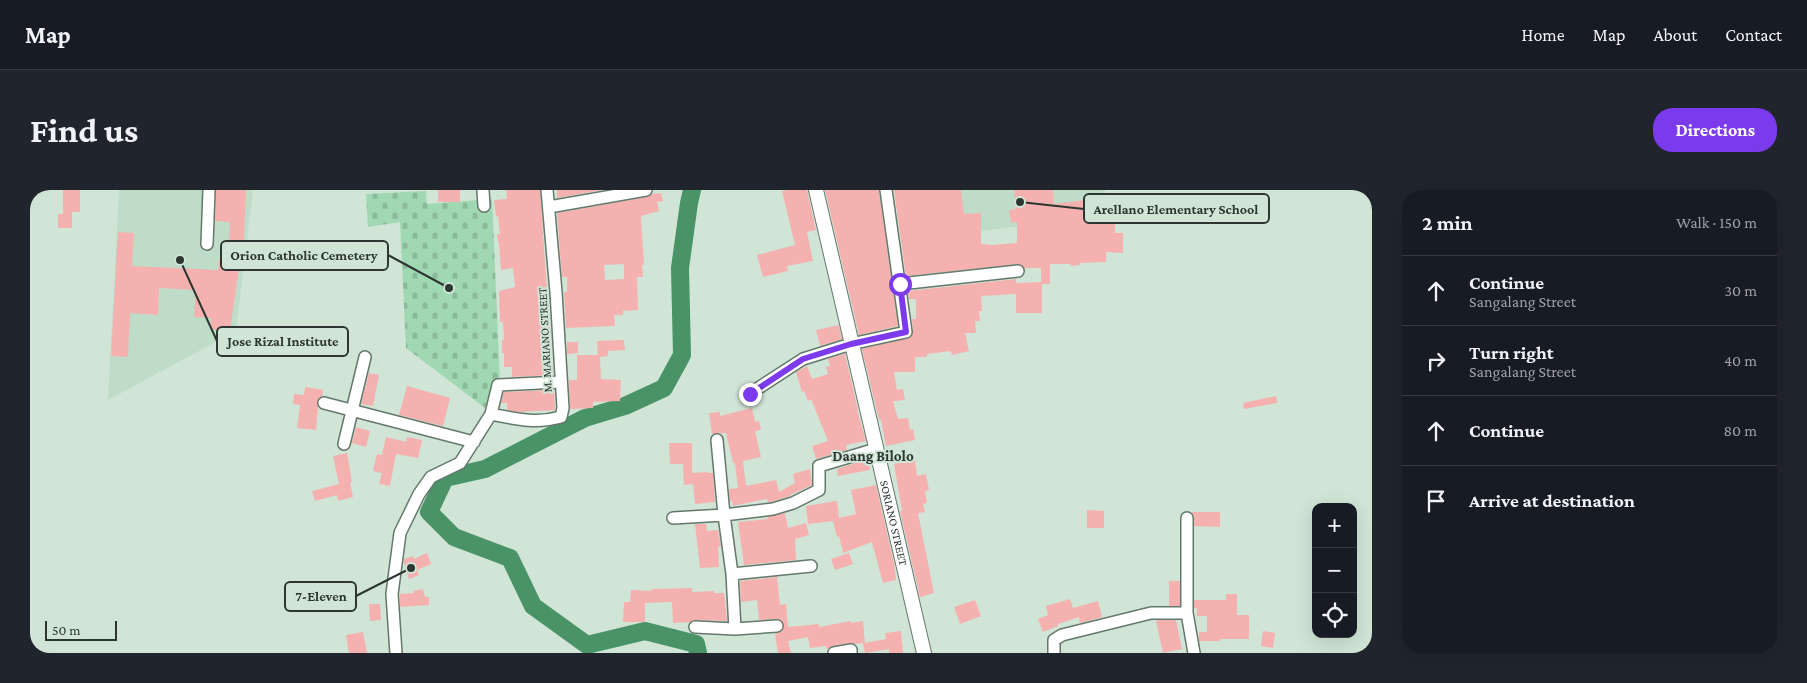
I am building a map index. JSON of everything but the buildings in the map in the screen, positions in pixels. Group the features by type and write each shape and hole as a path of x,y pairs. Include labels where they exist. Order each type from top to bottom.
{"main road":[{"name":"SORIANO STREET","path":"816,190 924,653"}],"street":[{"path":"207,244 209,190"},
{"path":"483,190 484,206"},
{"name":"M. MARIANO STREET","path":"491,414 545,422 561,417 563,408 562,382 547,190"},
{"path":"549,206 646,190"},
{"path":"750,394 803,359 851,344 906,332 886,190"},
{"path":"900,284 1018,271"},
{"path":"344,444 365,357"},
{"path":"396,653 392,594 400,533 419,494 431,477 460,463 491,414 498,385 562,382"},
{"path":"324,403 474,442"},
{"path":"717,440 732,574 735,629"},
{"path":"673,518 724,515 773,509 793,503 819,490 819,466 876,450"},
{"path":"1187,518 1187,613 1194,653"},
{"path":"732,574 811,566"},
{"path":"1054,653 1054,640 1062,635 1151,613 1187,613"},
{"path":"695,627 735,629 778,626"},
{"path":"834,653 851,650 851,653"}],"shaded area":[{"path":"119,190 253,190 236,331 108,400"},
{"path":"934,190 1105,190 1107,214 939,237"}],"green space":[{"path":"426,191 427,204 492,199 500,381 485,408 406,348 400,222 368,227 366,194"}],"waterway":[{"path":"692,190 680,268 682,355 664,388 625,406 585,418 485,469 445,478 429,512 454,537 510,558 533,606 587,645 645,631 696,644 698,653"}],"place":[{"name":"Arellano Elementary School","path":"1020,202"},
{"name":"Jose Rizal Institute","path":"180,260"},
{"name":"Orion Catholic Cemetery","path":"449,288"},
{"name":"7-Eleven","path":"411,568"}],"district":[{"name":"Daang Bilolo","path":"873,456"}],"route":[{"path":"750,394 803,359 851,344 906,332 900,284"}]}
